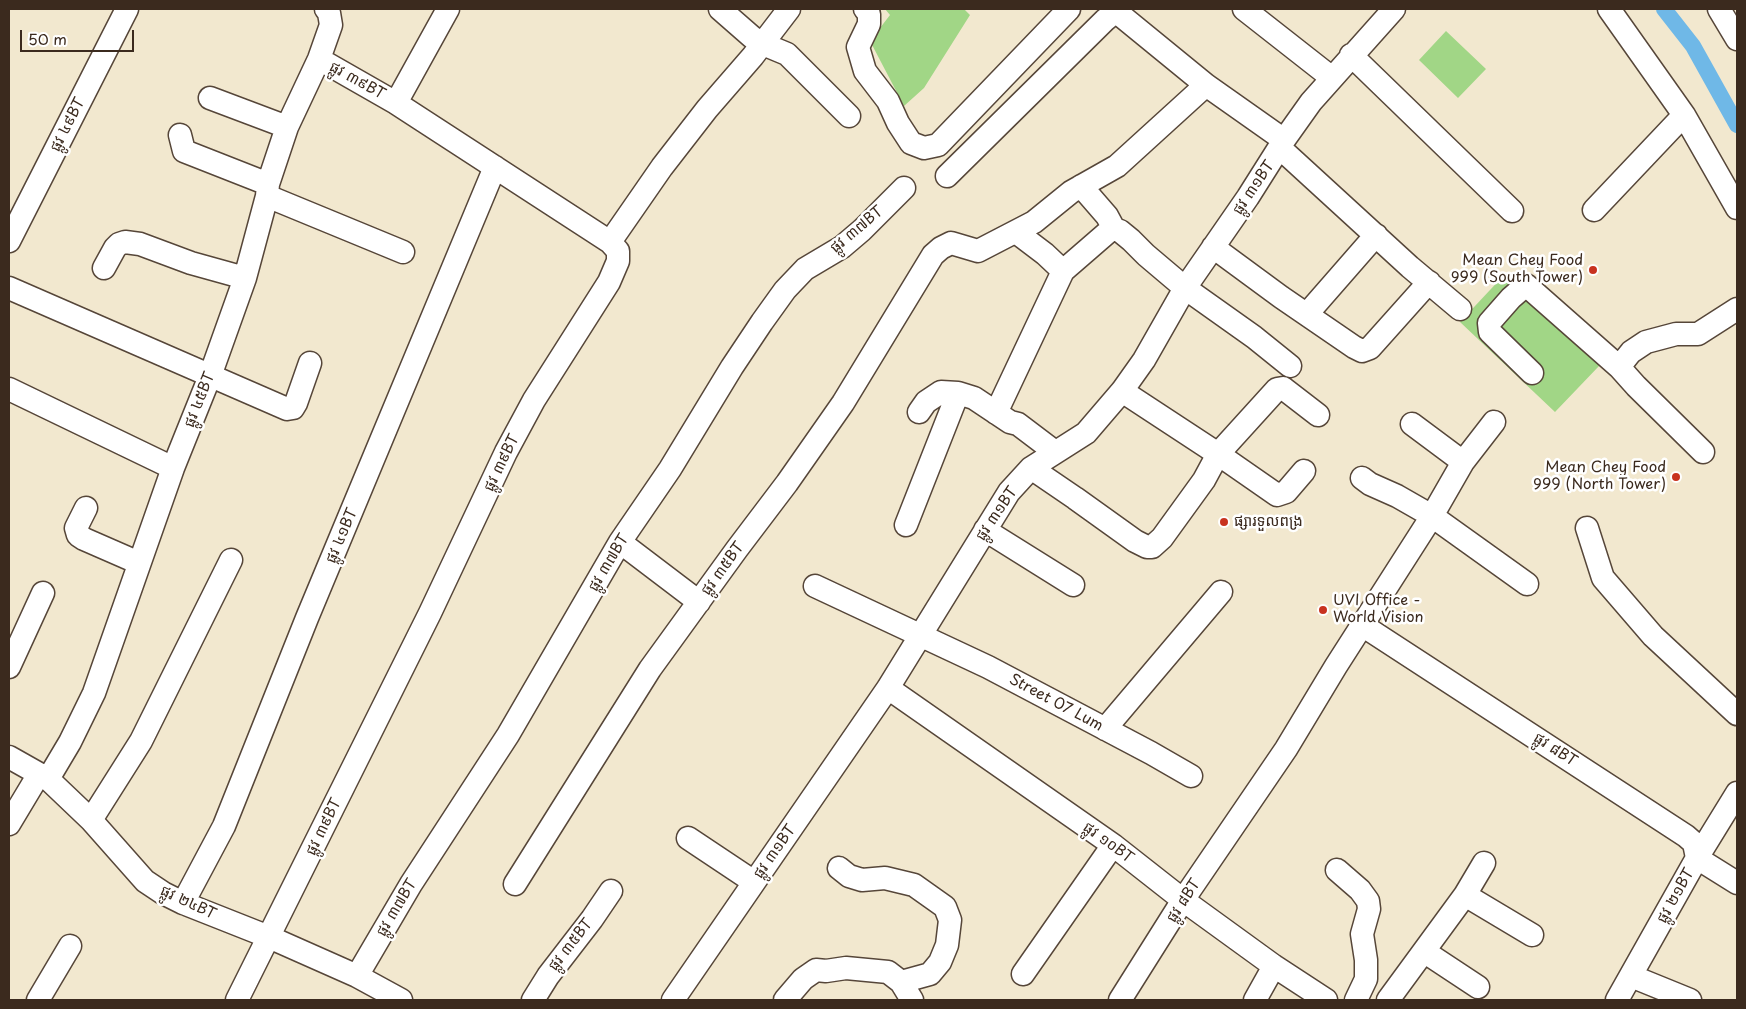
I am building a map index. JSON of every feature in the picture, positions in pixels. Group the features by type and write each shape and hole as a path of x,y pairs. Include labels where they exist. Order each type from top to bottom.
{"street":[{"name":"ផ្លូវ ៤៩BT","path":"9,240 127,9"},
{"path":"396,102 448,9"},
{"path":"720,9 752,37 787,54 849,116"},
{"path":"610,242 662,167 763,44 789,9"},
{"path":"865,9 869,14 869,24 858,47 864,71 888,101 898,124 911,143 924,148 938,145 1069,9"},
{"path":"1244,9 1332,78"},
{"name":"ផ្លូវ ៣១BT","path":"673,1000 888,688 1009,492 1031,468 1086,433 1122,392 1144,360 1185,288 1311,102 1394,9"},
{"path":"1609,9 1684,115 1737,208"},
{"path":"1719,9 1737,39"},
{"path":"947,176 1114,10 1282,144 1376,236 1460,308"},
{"name":"ផ្លូវ ៤៥BT","path":"9,824 70,742 94,693 173,468 210,376 245,278 287,127 319,60 331,25 327,11"},
{"path":"1351,55 1512,211"},
{"name":"ផ្លូវ ៣៩BT","path":"237,1000 426,622 506,452 534,400 609,282 618,261 618,251 610,242 396,102 319,60"},
{"path":"1063,271 1045,254 1016,232 1034,222 1081,186 1117,166 1206,84"},
{"path":"210,98 287,127"},
{"path":"1594,210 1684,115"},
{"path":"180,134 184,151 403,252"},
{"name":"ផ្លូវ ៤១BT","path":"183,903 224,826 307,618 496,167"},
{"path":"1081,186 1106,216 1114,229 1120,231 1131,240 1185,288 1254,337 1290,366"},
{"name":"ផ្លូវ ៣៧BT","path":"357,976 412,884 508,735 620,542 670,469 737,359 785,290 804,269 842,247 904,188"},
{"path":"996,413 1063,271 1114,229"},
{"name":"ផ្លូវ ៣៥BT","path":"515,884 650,669 843,403 933,255 951,243 978,251 1016,232"},
{"path":"1307,314 1376,236"},
{"path":"104,268 115,248 125,242 140,244 191,263 245,278"},
{"path":"1213,247 1362,351 1370,348 1429,282"},
{"path":"1532,373 1490,332 1489,323 1511,298 1526,285 1619,367 1703,452"},
{"path":"9,288 287,409 290,409 296,403 310,363"},
{"path":"1619,367 1631,352 1646,342 1676,334 1698,334 1737,309"},
{"path":"1031,468 1135,541 1147,547 1152,547 1162,538 1199,488 1218,454 1277,389 1283,388 1318,415"},
{"path":"9,389 173,468"},
{"path":"919,412 926,402 941,392 958,393 974,398 1026,430 1055,452"},
{"path":"1122,392 1277,495 1286,492 1304,471"},
{"path":"906,525 958,393"},
{"name":"ផ្លូវ ៨BT","path":"1120,1000 1184,900 1282,756 1362,625 1432,516 1463,462 1494,422"},
{"path":"1412,424 1463,462"},
{"path":"1362,478 1432,516 1527,584"},
{"path":"86,508 76,528 78,535 140,563"},
{"path":"1587,528 1603,578 1653,636 1737,714"},
{"path":"985,530 1073,585"},
{"path":"620,542 699,602"},
{"path":"91,820 141,741 231,560"},
{"name":"Street 07 Lum","path":"815,586 988,667 1191,776"},
{"path":"1105,729 1221,592"},
{"path":"9,667 43,593"},
{"name":"ផ្លូវ ៨BT","path":"1362,625 1686,836 1694,843 1698,858 1737,883"},
{"name":"ផ្លូវ ១០BT","path":"888,688 1113,845 1274,966 1326,1000"},
{"name":"ផ្លូវ ២៤BT","path":"9,757 44,777 91,820 145,881 163,893 357,976 401,1000"},
{"name":"ផ្លូវ ២១BT","path":"1618,1000 1737,793"},
{"path":"688,838 754,882"},
{"path":"1023,974 1113,845"},
{"path":"1388,1000 1465,895 1484,863"},
{"path":"784,1000 803,979 816,970 826,971 846,968 888,972 907,991 930,974 940,962 947,945 950,920 946,907 914,885 885,878 862,880 849,876 839,868"},
{"path":"1337,870 1360,890 1368,901 1369,908 1362,934 1366,960 1366,979 1356,1000"},
{"name":"ផ្លូវ ៣៥BT","path":"533,1000 548,976 611,892"},
{"path":"1465,895 1532,935"},
{"path":"38,1000 70,946"},
{"path":"1425,952 1478,987"},
{"path":"1255,1000 1274,966"},
{"path":"1631,976 1690,1000"}],"green space":[{"path":"885,9 964,9 970,15 924,88 904,106 870,41 890,15"},
{"path":"1446,31 1486,69 1458,98 1419,60"},
{"path":"1505,274 1600,365 1555,412 1460,322"}],"waterway":[{"path":"1664,9 1693,46 1737,125"}],"place":[{"name":"Mean Chey Food 999 (South Tower)","path":"1593,270"},
{"name":"Mean Chey Food 999 (North Tower)","path":"1676,477"},
{"name":"ផ្សារទួលពង្រ","path":"1224,522"},
{"name":"UVI Office - World Vision","path":"1323,610"}]}
